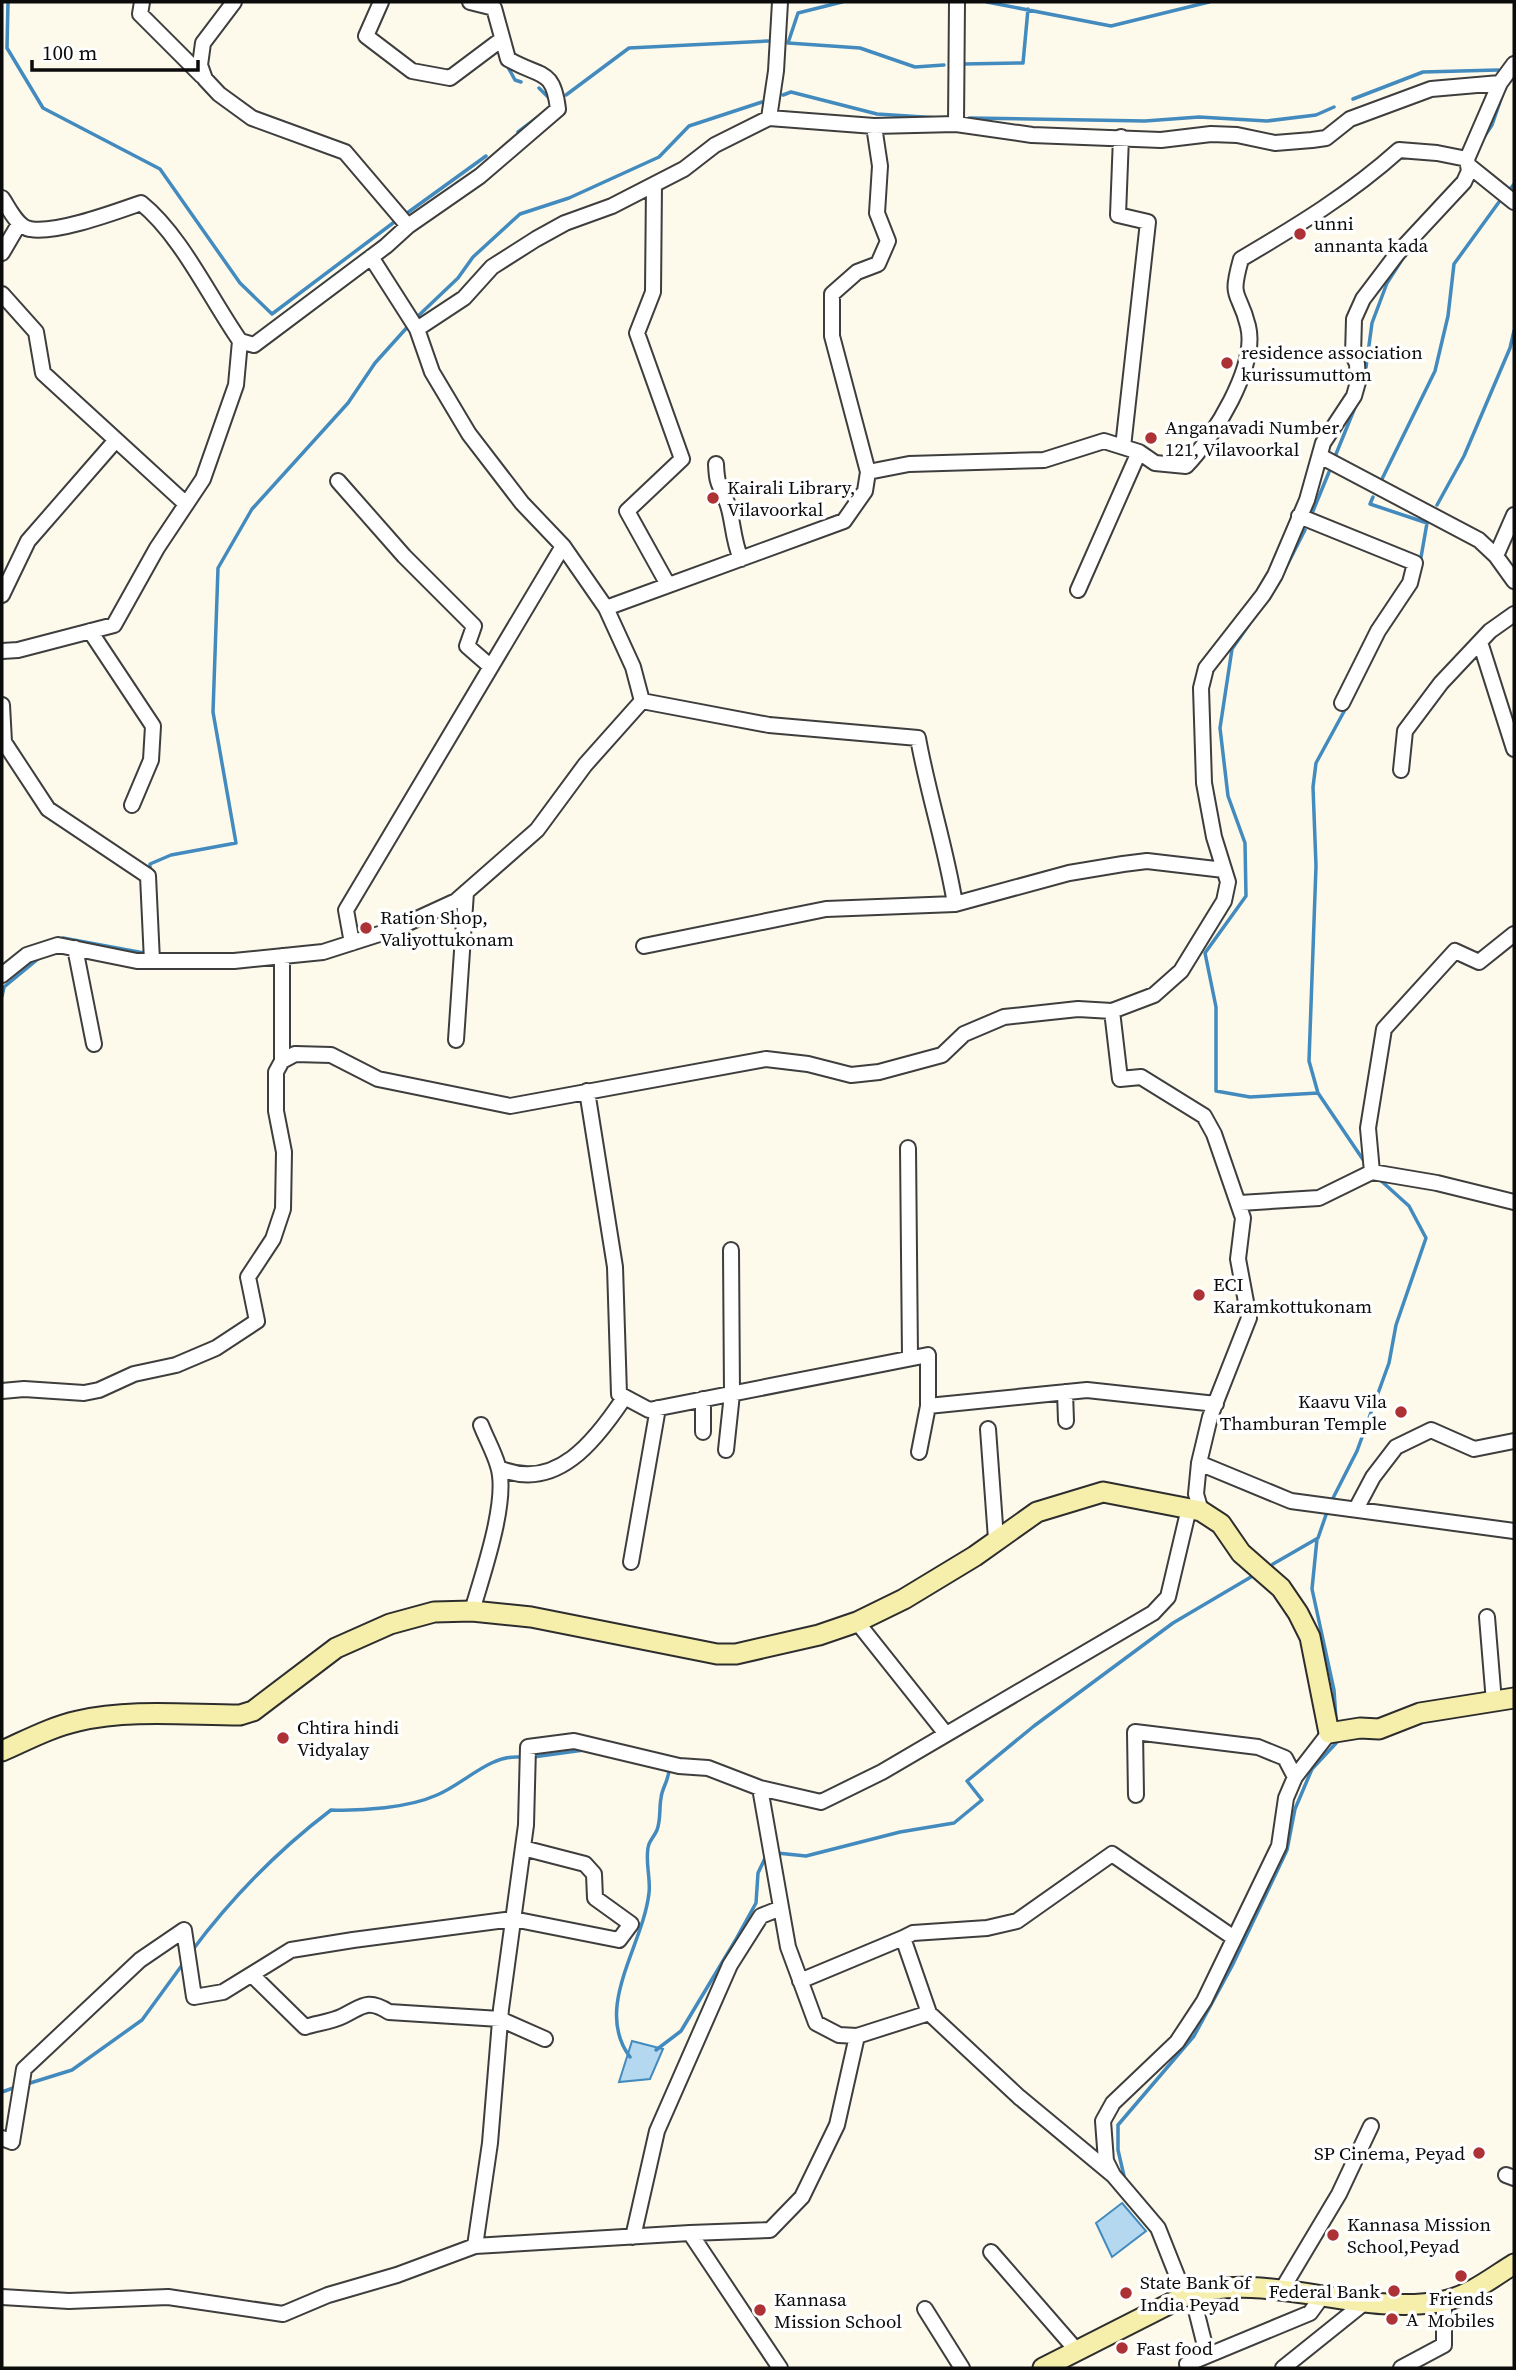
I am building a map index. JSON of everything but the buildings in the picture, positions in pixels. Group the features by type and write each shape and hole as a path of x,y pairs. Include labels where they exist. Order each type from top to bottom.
{"street":[{"path":"142,2 141,14 219,94 252,117 345,152 403,220"},
{"path":"205,79 200,65 203,43 234,2"},
{"path":"381,2 366,36 412,71 450,78 502,39"},
{"path":"240,341 254,345 267,339 371,257 403,220 480,176 558,108 555,85 542,73 508,60 494,8 470,2"},
{"path":"769,118 776,71 780,2"},
{"path":"956,124 957,3"},
{"path":"282,1061 295,1054 331,1055 378,1079 510,1106 766,1059 808,1064 851,1075 879,1072 942,1055 964,1034 1003,1017 1078,1009 1112,1011 1154,995 1181,971 1224,901 1228,882 1214,837 1204,783 1201,688 1206,667 1218,648 1263,595 1275,575 1299,516 1323,443 1354,396 1358,382 1353,355 1353,326 1363,299 1397,254 1464,182 1468,162 1500,83 1514,64"},
{"path":"414,324 464,298 492,267 536,239 654,185 684,169 716,145 769,118 874,126 956,124 1032,135 1161,140 1210,134 1275,143 1326,138 1350,119 1431,89 1500,83"},
{"path":"606,608 667,583 844,521 865,491 868,472 832,336 832,294 857,272 878,264 888,241 877,213 880,166 874,126"},
{"path":"1121,137 1118,215 1148,222 1123,447"},
{"path":"868,472 909,464 1044,460 1104,441 1139,452 1155,463 1186,466 1199,452 1218,422 1249,360 1248,327 1233,289 1241,259 1308,220 1361,184 1399,150 1437,153 1468,162 1514,202"},
{"path":"654,185 653,292 637,333 682,459 626,511 667,583"},
{"path":"2,198 19,224 29,229 62,226 141,203 152,212 181,252 240,341 236,385 203,479 157,548 114,625 18,650 2,651"},
{"path":"2,253 19,224"},
{"path":"371,257 414,324 432,372 469,434 522,503 563,546 606,608 633,667 642,701"},
{"path":"2,294 36,332 43,373 186,504"},
{"path":"2,596 29,541 116,440"},
{"path":"1078,590 1139,452"},
{"path":"1320,456 1390,496 1467,533 1496,556 1514,582"},
{"path":"716,464 718,487 727,501 734,542 741,559"},
{"path":"338,481 404,555 474,626 467,646 491,667"},
{"path":"1496,556 1514,515"},
{"path":"1299,516 1415,563 1410,583 1378,631 1342,703"},
{"path":"352,943 346,910 563,546"},
{"path":"1401,770 1405,731 1441,683 1480,642 1514,614"},
{"path":"90,631 153,726 151,760 132,805"},
{"path":"1480,642 1514,749"},
{"path":"642,701 769,725 918,738 926,784 948,860 955,904"},
{"path":"2,975 27,955 58,945 137,961 234,961 323,952 395,929 456,901 537,830 584,765 642,701"},
{"path":"2,705 5,741 48,809 148,876 152,961"},
{"path":"644,946 827,909 955,904 1069,873 1123,864 1147,861 1224,870"},
{"path":"456,1040 466,892"},
{"path":"1372,1172 1368,1128 1384,1029 1455,951 1479,962 1514,934"},
{"path":"75,948 94,1044"},
{"path":"2,1391 24,1389 84,1393 99,1390 134,1374 176,1365 216,1348 257,1321 248,1277 273,1239 283,1209 284,1152 275,1085 276,1072 282,1061 282,956"},
{"path":"475,2246 490,2143 500,2019 523,1849 528,1747 574,1741 680,1766 708,1768 760,1788 821,1802 882,1772 1153,1613 1168,1597 1195,1509 1199,1463 1216,1404 1249,1318 1238,1259 1243,1218 1240,1203 1204,1116 1141,1077 1120,1079 1112,1011"},
{"path":"587,1091 615,1267 619,1394 649,1409 658,1408 929,1355 928,1406 919,1452"},
{"path":"908,1148 910,1357"},
{"path":"1240,1203 1319,1198 1372,1172 1437,1183 1514,1202"},
{"path":"726,1450 732,1394 731,1250"},
{"path":"928,1406 1087,1390 1216,1404"},
{"path":"1065,1392 1066,1421"},
{"path":"499,1468 517,1476 539,1474 557,1468 599,1436 624,1398"},
{"path":"703,1399 703,1432"},
{"path":"631,1562 658,1408"},
{"path":"472,1611 495,1528 499,1468 481,1425"},
{"path":"988,1429 996,1539"},
{"path":"1356,1509 1373,1477 1396,1447 1431,1430 1474,1449 1514,1441"},
{"path":"1199,1463 1291,1501 1514,1531"},
{"path":"2,1751 59,1727 98,1717 240,1715 253,1711 313,1663 363,1634 434,1612 472,1611 559,1621 717,1654 767,1648 857,1622 923,1589 1037,1512 1103,1492 1195,1509 1221,1524 1241,1553 1281,1588 1298,1613 1310,1637 1329,1733"},
{"path":"1487,1617 1494,1702"},
{"path":"857,1622 946,1734"},
{"path":"1113,2175 1106,2161 1104,2141 1107,2112 1161,2059 1190,2025 1279,1846 1286,1798 1295,1777 1329,1733 1379,1728 1420,1713 1514,1698"},
{"path":"1136,1796 1135,1732 1258,1747 1285,1758 1295,1777"},
{"path":"760,1788 788,1947 816,2023 839,2035 857,2036 929,2013"},
{"path":"2,2137 12,2142 24,2069 141,1961 184,1930 194,1997 223,1993 290,1950 513,1919 619,1940 631,1924 595,1898 594,1874 585,1864 523,1849"},
{"path":"800,1981 913,1933 987,1928 1017,1922 1112,1854 1234,1938"},
{"path":"633,2237 657,2131 730,1965 761,1916 781,1908"},
{"path":"903,1938 929,2013 1019,2098 1113,2175 1158,2228 1188,2295 1204,2342"},
{"path":"252,1975 304,2027 343,2016 359,2004 379,2006 389,2012 500,2019 545,2039"},
{"path":"2,2297 69,2301 168,2297 283,2314 328,2295 397,2275 475,2246 769,2230 802,2197 837,2125 857,2036"},
{"path":"1281,2291 1339,2194 1371,2126"},
{"path":"690,2233 780,2368"},
{"path":"991,2252 1078,2351"},
{"path":"1044,2368 1207,2288 1281,2291 1364,2303 1444,2301 1475,2288 1514,2264"},
{"path":"1187,2364 1310,2313 1321,2298"},
{"path":"1401,2368 1444,2344 1444,2301"},
{"path":"1283,2368 1364,2303"},
{"path":"925,2309 962,2368"}],"water":[{"path":"632,2041 663,2049 650,2079 619,2082"},
{"path":"1122,2203 1146,2231 1112,2257 1096,2223"}],"waterway":[{"path":"8,2 7,48 43,108 160,169 240,283 272,314 397,220"},
{"path":"842,2 798,13 788,43 860,48 915,67 944,65"},
{"path":"987,2 1111,26 1209,2"},
{"path":"963,64 1023,63 1028,9"},
{"path":"566,95 629,48 768,41"},
{"path":"509,69 515,80 521,82"},
{"path":"1353,99 1423,72 1498,70"},
{"path":"539,88 552,101"},
{"path":"783,95 791,92 877,114 939,118"},
{"path":"1482,140 1492,125 1502,96"},
{"path":"416,318 458,278 473,257 520,214 569,198 659,157 689,126 762,102"},
{"path":"969,118 1145,121 1199,117 1267,121 1316,115 1334,107"},
{"path":"518,132 546,111"},
{"path":"403,216 486,156"},
{"path":"1511,188 1514,184"},
{"path":"1382,479 1435,371 1448,316 1454,264 1499,202"},
{"path":"1364,382 1372,323 1387,283 1407,252"},
{"path":"150,871 150,864 171,855 236,843 213,712 218,568 252,509 348,403 375,363 411,323"},
{"path":"1437,505 1464,456 1510,348 1514,331"},
{"path":"1336,454 1356,405"},
{"path":"1313,511 1329,472"},
{"path":"1373,497 1370,504 1427,523 1420,563"},
{"path":"1282,575 1305,530"},
{"path":"1255,616 1232,649 1220,728 1228,796 1245,843 1246,896 1205,953 1216,1007 1216,1091 1250,1097 1318,1093"},
{"path":"1347,706 1316,763 1313,787 1316,866 1309,1061 1318,1093 1366,1164"},
{"path":"63,938 144,953 145,948"},
{"path":"2,996 4,987 38,959"},
{"path":"1331,1502 1357,1451 1389,1363 1396,1325 1426,1238 1409,1206 1378,1178"},
{"path":"1273,1564 1318,1538 1328,1509"},
{"path":"1317,1539 1312,1589 1334,1690 1336,1719"},
{"path":"777,1853 806,1856 900,1832 954,1823 982,1800 967,1781 1034,1726 1173,1623 1256,1574"},
{"path":"1124,2176 1118,2150 1118,2125 1194,2036 1232,1966 1287,1850 1295,1809 1312,1769 1338,1741"},
{"path":"533,1757 584,1750"},
{"path":"191,1952 256,1876 331,1810 385,1808 413,1803 447,1790 487,1765 519,1757"},
{"path":"630,2057 620,2038 618,1998 645,1913 649,1893 648,1850 658,1826 669,1767"},
{"path":"656,2050 681,2031 735,1941 756,1903 758,1873 767,1854"},
{"path":"27,2084 72,2070 142,2020 185,1961"},
{"path":"2,2092 16,2087"}],"place":[{"name":"unni annanta kada","path":"1300,234"},
{"name":"residence association kurissumuttom","path":"1227,363"},
{"name":"Anganavadi Number 121, Vilavoorkal","path":"1151,438"},
{"name":"Kairali Library, Vilavoorkal","path":"713,498"},
{"name":"Ration Shop, Valiyottukonam","path":"366,928"},
{"name":"ECI Karamkottukonam","path":"1199,1295"},
{"name":"Kaavu Vila Thamburan Temple","path":"1401,1412"},
{"name":"Chtira hindi Vidyalay","path":"283,1738"},
{"name":"SP Cinema, Peyad","path":"1479,2153"},
{"name":"Kannasa Mission School,Peyad","path":"1333,2235"},
{"name":"Friends Mobiles","path":"1461,2276"},
{"name":"Federal Bank","path":"1394,2291"},
{"name":"State Bank of India Peyad","path":"1126,2293"},
{"name":"Kannasa Mission School","path":"760,2310"},
{"name":"A","path":"1392,2319"},
{"name":"Fast food","path":"1122,2348"}]}
